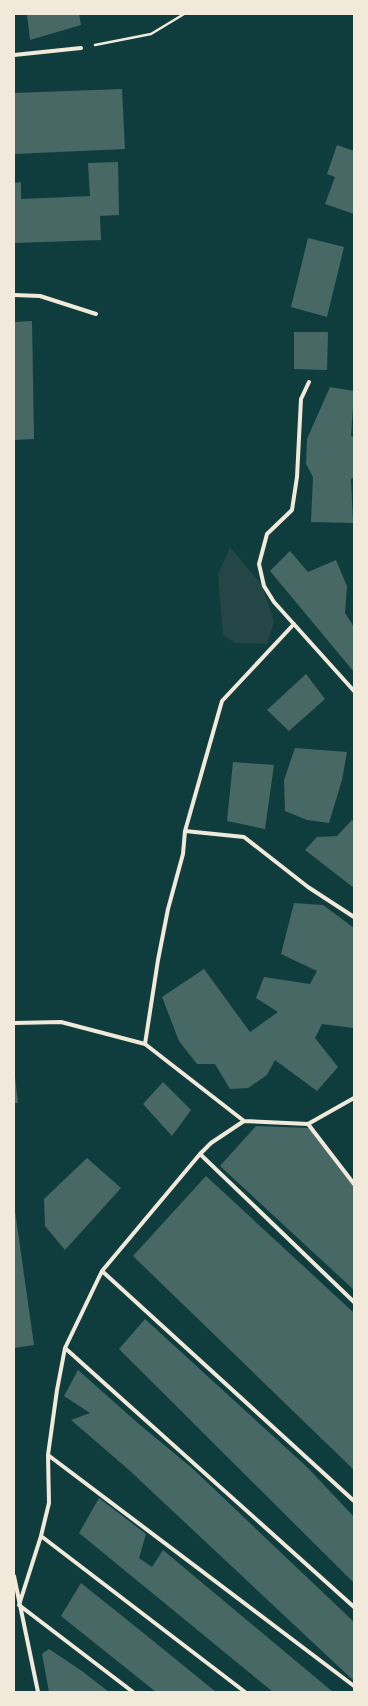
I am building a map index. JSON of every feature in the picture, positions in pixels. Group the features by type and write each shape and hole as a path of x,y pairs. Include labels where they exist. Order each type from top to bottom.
{"street":[{"path":"14,55 81,48"},
{"path":"14,296 40,296 96,314"},
{"path":"308,382 301,399 296,477 292,510 267,534 259,564 264,586 274,602 354,691"},
{"path":"145,1044 158,960 168,909 183,854 185,831 222,701 294,624"},
{"path":"185,831 244,836 308,887 354,917"},
{"path":"14,1023 61,1022 145,1044 244,1122"},
{"path":"19,1605 41,1536 49,1503 48,1455 57,1390 65,1348 102,1271 200,1154 211,1143 244,1122 308,1124 354,1098"},
{"path":"308,1124 354,1184"},
{"path":"200,1154 354,1302"},
{"path":"102,1271 354,1501"},
{"path":"65,1348 354,1607"},
{"path":"48,1455 354,1686"},
{"path":"41,1536 245,1692"},
{"path":"14,1576 38,1692"},
{"path":"19,1605 133,1692"}],"path":[{"path":"81,48 151,34 184,14"}],"shaded area":[{"path":"230,547 262,585 274,622 267,644 235,643 223,635 218,575"}],"building":[{"path":"27,14 79,14 81,25 30,40"},
{"path":"122,89 125,149 14,154 14,93"},
{"path":"337,145 354,151 354,214 325,204 335,177 327,174"},
{"path":"118,162 119,215 100,216 101,240 14,243 14,183 21,182 21,199 90,196 88,163"},
{"path":"308,238 344,247 327,317 291,307"},
{"path":"32,321 34,439 14,440 14,322"},
{"path":"294,332 328,332 327,370 294,369"},
{"path":"330,387 354,391 351,436 354,437 354,477 351,479 353,523 311,522 313,477 306,464 307,439"},
{"path":"290,551 308,572 336,560 347,586 345,613 354,627 354,672 270,571"},
{"path":"306,674 325,699 289,731 267,710"},
{"path":"295,748 347,752 342,780 329,823 307,820 285,811 284,780"},
{"path":"233,762 274,765 265,829 227,821"},
{"path":"352,820 354,822 354,888 305,850 317,837 337,836"},
{"path":"294,903 323,905 354,928 354,1028 322,1024 315,1038 338,1067 317,1091 275,1060 267,1075 248,1088 230,1089 215,1064 197,1064 179,1041 162,997 204,969 250,1032 278,1012 256,998 264,977 310,984 317,971 281,954"},
{"path":"15,1077 18,1103 14,1103"},
{"path":"163,1082 191,1110 172,1136 143,1104"},
{"path":"256,1126 309,1128 354,1187 354,1290 220,1166"},
{"path":"87,1158 121,1188 65,1250 45,1226 44,1199"},
{"path":"206,1176 354,1313 354,1470 133,1256"},
{"path":"14,1204 34,1345 14,1348"},
{"path":"145,1319 308,1468 354,1517 354,1583 119,1349"},
{"path":"78,1370 140,1425 192,1468 354,1622 354,1681 129,1470 71,1420 90,1413 64,1396"},
{"path":"99,1498 146,1534 139,1558 152,1567 163,1550 333,1692 273,1692 79,1533"},
{"path":"81,1583 216,1692 156,1692 61,1616"},
{"path":"49,1649 82,1671 109,1692 49,1692 42,1654"}]}
